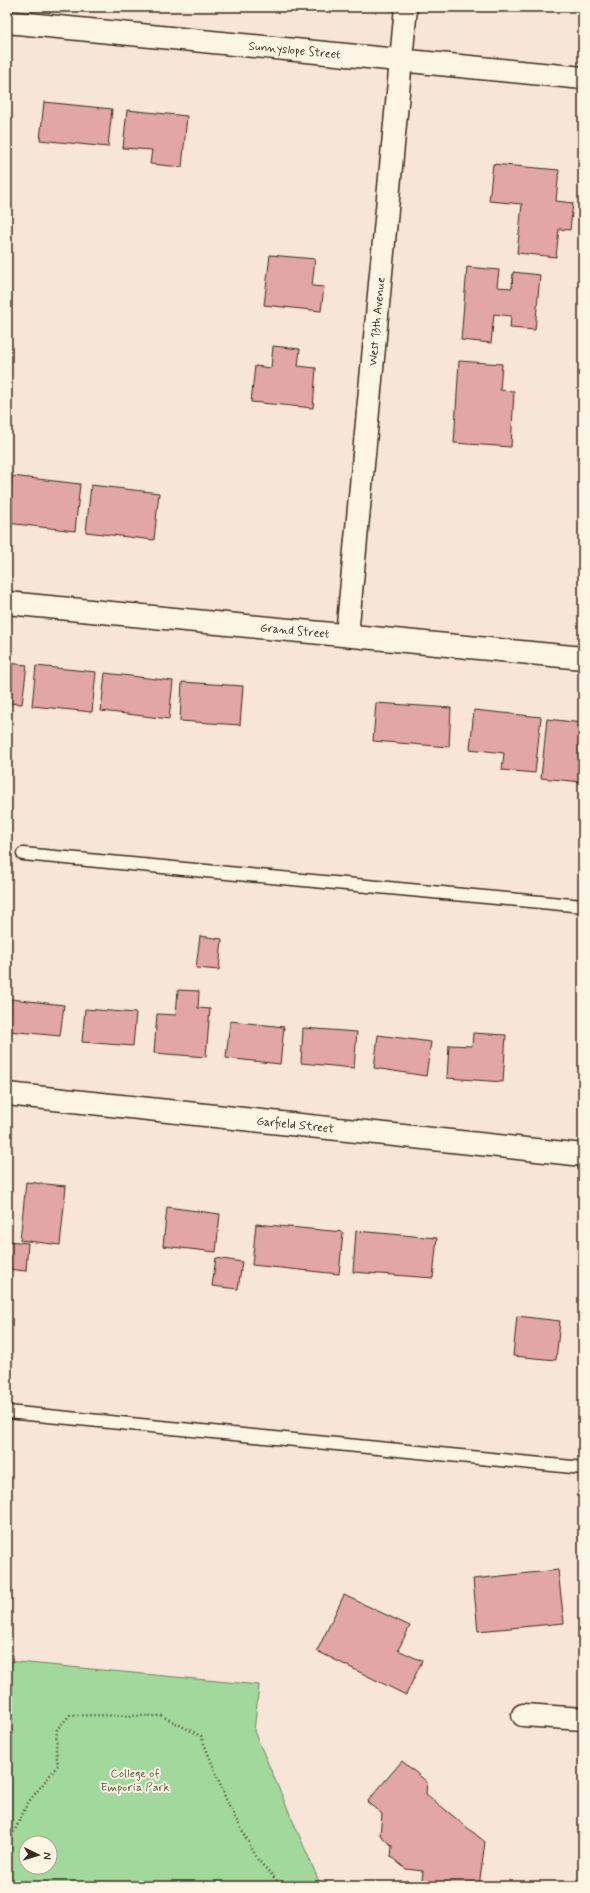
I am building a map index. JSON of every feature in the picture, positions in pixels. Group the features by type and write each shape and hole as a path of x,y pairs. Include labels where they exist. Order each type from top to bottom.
{"street":[{"name":"West 13th Avenue","path":"347,636 406,7"},
{"name":"Sunnyslope Street","path":"7,22 583,78"},
{"name":"Grand Street","path":"7,603 583,658"},
{"name":"Garfield Street","path":"7,1094 583,1155"},
{"path":"523,1716 583,1719"}],"lane":[{"path":"23,854 583,906"},
{"path":"7,1412 583,1468"}],"path":[{"path":"7,1847 27,1804 58,1765 56,1751 57,1729 70,1715 162,1716 201,1736 228,1804 258,1860 282,1886"}],"green space":[{"name":"College of Emporia Park","path":"7,1661 259,1685 254,1731 321,1886 7,1886"}],"building":[{"path":"44,102 112,109 108,147 40,140"},
{"path":"127,110 187,116 182,167 150,164 152,150 123,148"},
{"path":"493,164 559,170 556,201 573,203 570,230 559,229 556,257 517,253 522,204 489,201"},
{"path":"270,255 315,259 312,286 324,287 321,311 264,305"},
{"path":"467,267 499,270 497,287 512,288 513,272 540,275 535,330 510,328 511,316 494,314 491,343 461,340"},
{"path":"273,346 300,349 298,366 316,368 313,408 251,402 255,366 271,368"},
{"path":"459,361 502,364 500,390 514,391 511,447 454,443"},
{"path":"12,476 80,484 75,531 7,523"},
{"path":"91,485 159,493 154,540 86,532"},
{"path":"7,663 27,665 22,704 7,703"},
{"path":"36,666 96,672 92,712 32,706"},
{"path":"105,673 173,681 169,719 101,711"},
{"path":"182,682 243,686 240,725 180,721"},
{"path":"376,703 451,708 449,747 373,741"},
{"path":"474,710 541,717 535,773 502,770 504,753 470,749"},
{"path":"547,719 583,723 582,782 541,778"},
{"path":"200,936 222,939 219,970 196,968"},
{"path":"178,990 199,991 198,1008 210,1009 206,1057 154,1053 157,1014 176,1015"},
{"path":"11,999 64,1005 60,1036 8,1031"},
{"path":"85,1009 136,1013 133,1046 82,1042"},
{"path":"230,1021 284,1027 280,1064 226,1058"},
{"path":"303,1028 357,1032 354,1068 301,1063"},
{"path":"473,1033 506,1035 503,1082 447,1078 449,1045 472,1046"},
{"path":"378,1035 431,1042 426,1076 374,1068"},
{"path":"26,1182 66,1186 60,1245 20,1240"},
{"path":"167,1207 220,1214 216,1252 163,1246"},
{"path":"256,1224 343,1232 339,1274 252,1265"},
{"path":"356,1231 437,1238 433,1278 353,1272"},
{"path":"7,1241 28,1243 26,1271 7,1269"},
{"path":"216,1258 242,1262 238,1289 212,1286"},
{"path":"517,1316 560,1321 556,1360 513,1356"},
{"path":"558,1570 564,1623 478,1631 473,1579"},
{"path":"344,1595 410,1626 398,1650 422,1661 406,1695 317,1651"},
{"path":"402,1761 427,1782 426,1794 485,1842 479,1886 431,1886 422,1879 423,1871 406,1869 391,1857 392,1846 380,1835 382,1814 367,1802"}]}
